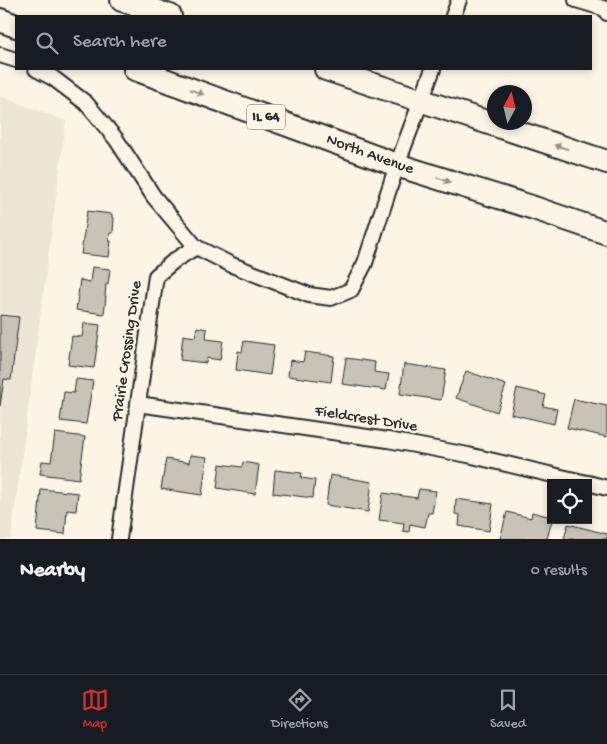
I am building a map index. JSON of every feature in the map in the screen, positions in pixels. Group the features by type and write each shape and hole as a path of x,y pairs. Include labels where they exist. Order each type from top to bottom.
{"main road":[{"path":"122,0 167,15"},
{"path":"0,20 15,26"},
{"name":"North Avenue","path":"138,70 397,165 607,233"},
{"path":"329,70 607,162"}],"street":[{"path":"453,15 459,0"},
{"path":"576,0 606,9 607,13"},
{"path":"0,55 15,60"},
{"path":"38,70 53,78 86,103 116,139 154,197 196,247 232,265 309,296 331,298 351,290 365,264 397,165 433,70"},
{"name":"Prairie Crossing Drive","path":"119,539 156,276 174,260 196,247"},
{"name":"Fieldcrest Drive","path":"138,404 388,440 468,455 570,479"},
{"name":"Fieldcrest Drive","path":"592,484 607,488"}],"shaded area":[{"path":"0,96 66,121 11,539 0,539"}],"building":[{"path":"87,211 112,214 112,218 114,218 113,233 110,233 109,257 81,254"},
{"path":"92,267 110,269 108,284 106,284 104,314 76,310 80,280 90,282"},
{"path":"0,315 19,317 11,380 4,379 0,406"},
{"path":"84,323 100,325 94,368 68,365 72,336 82,337"},
{"path":"197,327 207,329 206,339 223,341 220,360 207,358 206,363 180,360 183,335 195,337"},
{"path":"244,341 274,345 270,375 236,370 238,351 242,352"},
{"path":"305,352 334,356 331,382 288,376 290,360 303,362"},
{"path":"346,358 375,362 374,372 389,374 386,390 342,384"},
{"path":"404,364 446,370 441,400 400,394"},
{"path":"466,371 506,385 497,412 456,398"},
{"path":"76,379 93,381 86,424 60,421 64,392 74,393"},
{"path":"517,388 546,395 543,406 557,409 554,424 511,414"},
{"path":"574,399 607,406 607,437 567,428"},
{"path":"55,433 85,437 79,479 40,474 42,461 51,462"},
{"path":"190,455 207,457 202,495 161,489 166,459 189,463"},
{"path":"243,462 259,465 255,494 217,488 220,464 242,467"},
{"path":"275,470 302,473 301,478 315,480 313,498 273,493"},
{"path":"330,475 372,482 368,512 326,505"},
{"path":"41,489 78,493 76,511 67,510 65,534 37,531"},
{"path":"419,489 436,491 432,513 428,513 425,527 410,524 409,532 403,531 404,523 379,520 383,493 417,498"},
{"path":"456,499 493,504 489,531 459,526 460,515 455,514"},
{"path":"507,512 531,518 532,512 547,516 547,524 551,524 547,539 500,539"},
{"path":"568,524 607,534 607,539 564,539"}]}
